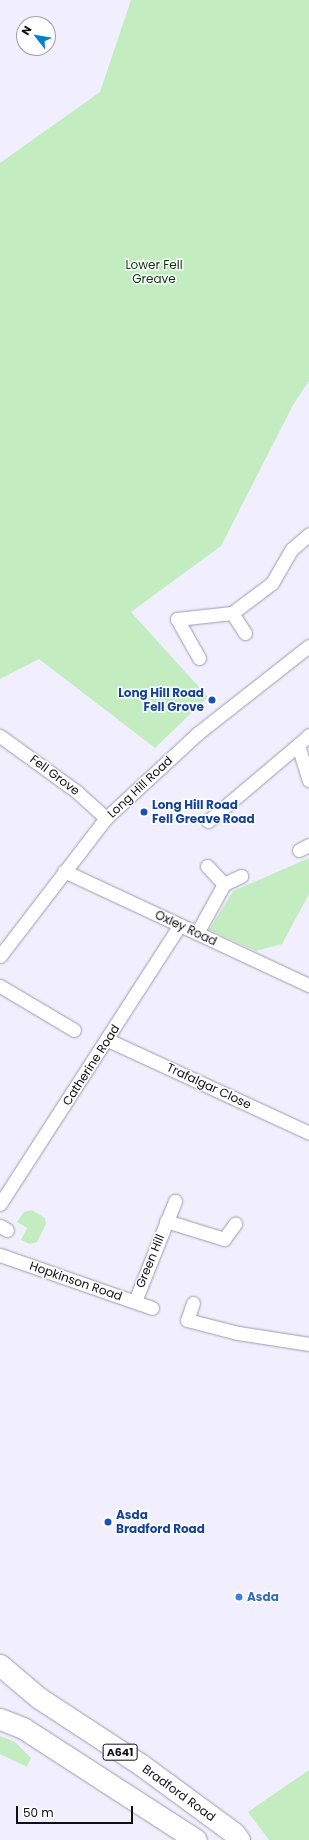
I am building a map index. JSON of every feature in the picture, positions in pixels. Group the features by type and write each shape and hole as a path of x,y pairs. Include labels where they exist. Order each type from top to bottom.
{"main road":[{"name":"Bradford Road","path":"0,1665 38,1698 140,1764 234,1833 239,1840"},
{"name":"A641","path":"0,1719 23,1728 196,1840"}],"street":[{"path":"199,658 177,619 232,613 272,583 292,549 309,534"},
{"path":"232,613 245,633"},
{"name":"Long Hill Road","path":"0,956 64,870 106,818 198,733 309,646"},
{"path":"208,821 309,735"},
{"name":"Fell Grove","path":"0,736 77,792 106,818"},
{"path":"298,745 309,780"},
{"path":"207,866 224,884"},
{"name":"Oxley Road","path":"64,870 309,985"},
{"path":"197,933 224,884 241,876"},
{"name":"Catherine Road","path":"0,1204 108,1040 180,925"},
{"path":"0,986 74,1030"},
{"name":"Trafalgar Close","path":"108,1040 309,1133"},
{"name":"Green Hill","path":"135,1301 175,1201"},
{"name":"Green Hill","path":"166,1221 224,1240 235,1224"},
{"name":"Hopkinson Road","path":"0,1255 152,1308"},
{"path":"193,1304 187,1320 238,1333 309,1344"}],"green space":[{"name":"Lower Fell Greave","path":"131,0 309,0 309,381 293,405 221,546 131,612 208,697 155,748 39,659 0,679 0,163 100,92"},
{"path":"309,858 309,894 282,944 256,951 209,930 233,891"},
{"path":"32,1210 45,1218 46,1224 37,1242 30,1244 21,1240 27,1228 17,1222 24,1212"},
{"path":"0,1736 15,1742 31,1758 27,1767 0,1754"},
{"path":"309,1770 309,1840 269,1840 248,1812"}],"place":[{"name":"Long Hill Road Fell Grove","path":"212,700"},
{"name":"Long Hill Road Fell Greave Road","path":"144,812"},
{"name":"Asda Bradford Road","path":"108,1522"},
{"name":"Asda","path":"239,1597"}]}
